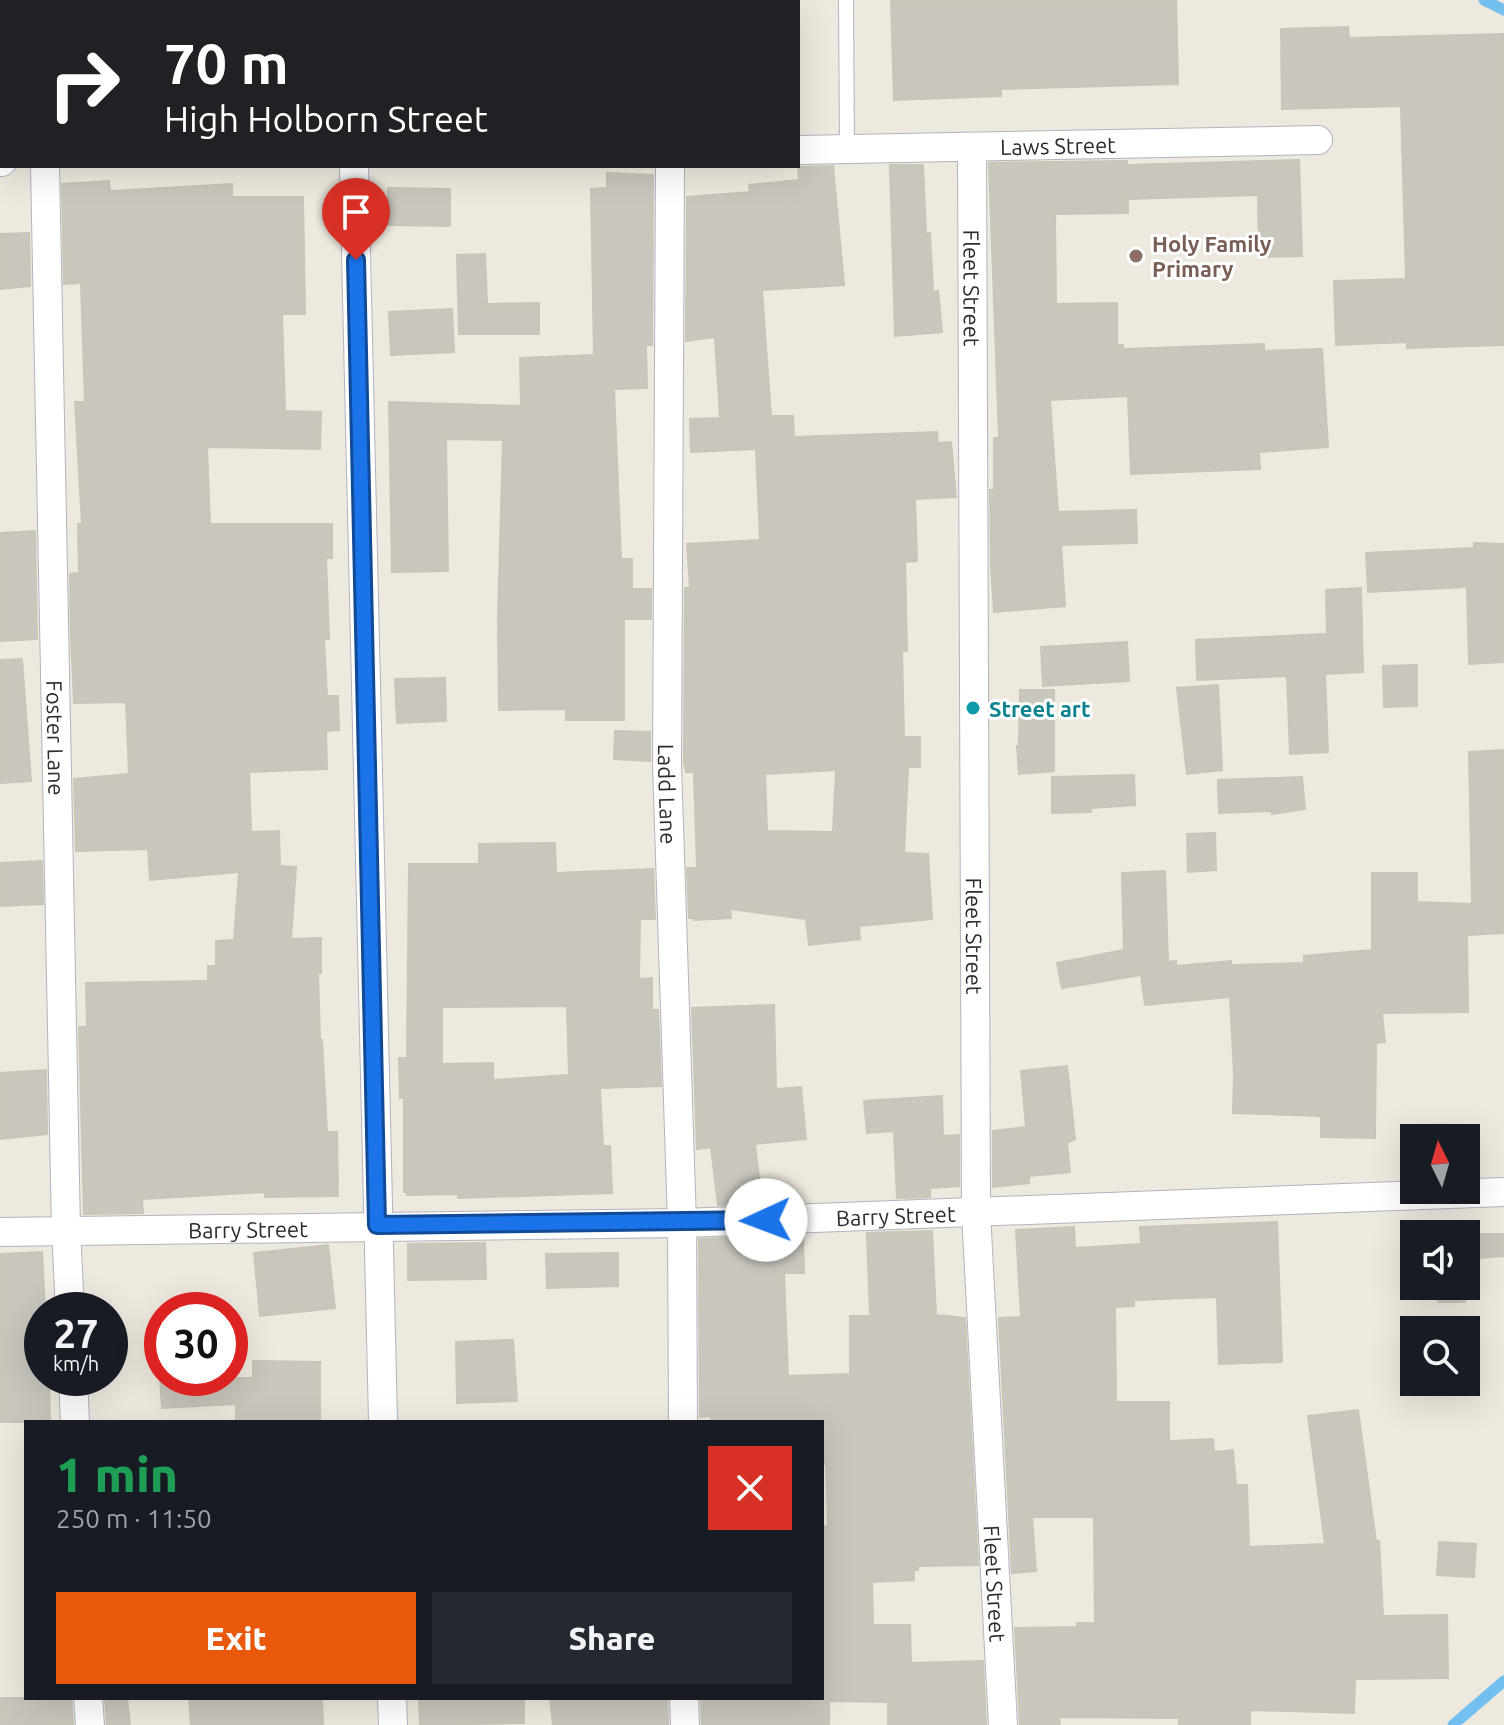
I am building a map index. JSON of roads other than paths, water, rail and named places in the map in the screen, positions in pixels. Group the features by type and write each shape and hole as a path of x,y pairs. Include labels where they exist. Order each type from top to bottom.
{"street":[{"name":"Laws Street","path":"800,150 1318,140"},
{"name":"Fleet Street","path":"972,148 976,1212 1003,1725"},
{"name":"Foster Lane","path":"45,168 69,1292"},
{"path":"354,168 383,1420"},
{"name":"Ladd Lane","path":"670,168 667,765 682,1223 683,1420"},
{"name":"Barry Street","path":"0,1232 682,1223 1504,1192"},
{"path":"74,1396 75,1420"},
{"path":"88,1700 90,1725"},
{"path":"392,1700 393,1725"},
{"path":"684,1700 685,1725"}],"lane":[{"path":"846,0 847,149"}],"waterway":[{"path":"1484,0 1504,10"},
{"path":"1453,1725 1504,1681"}],"place":[{"name":"Holy Family Primary","path":"1136,256"},
{"name":"Street art","path":"973,708"}]}
